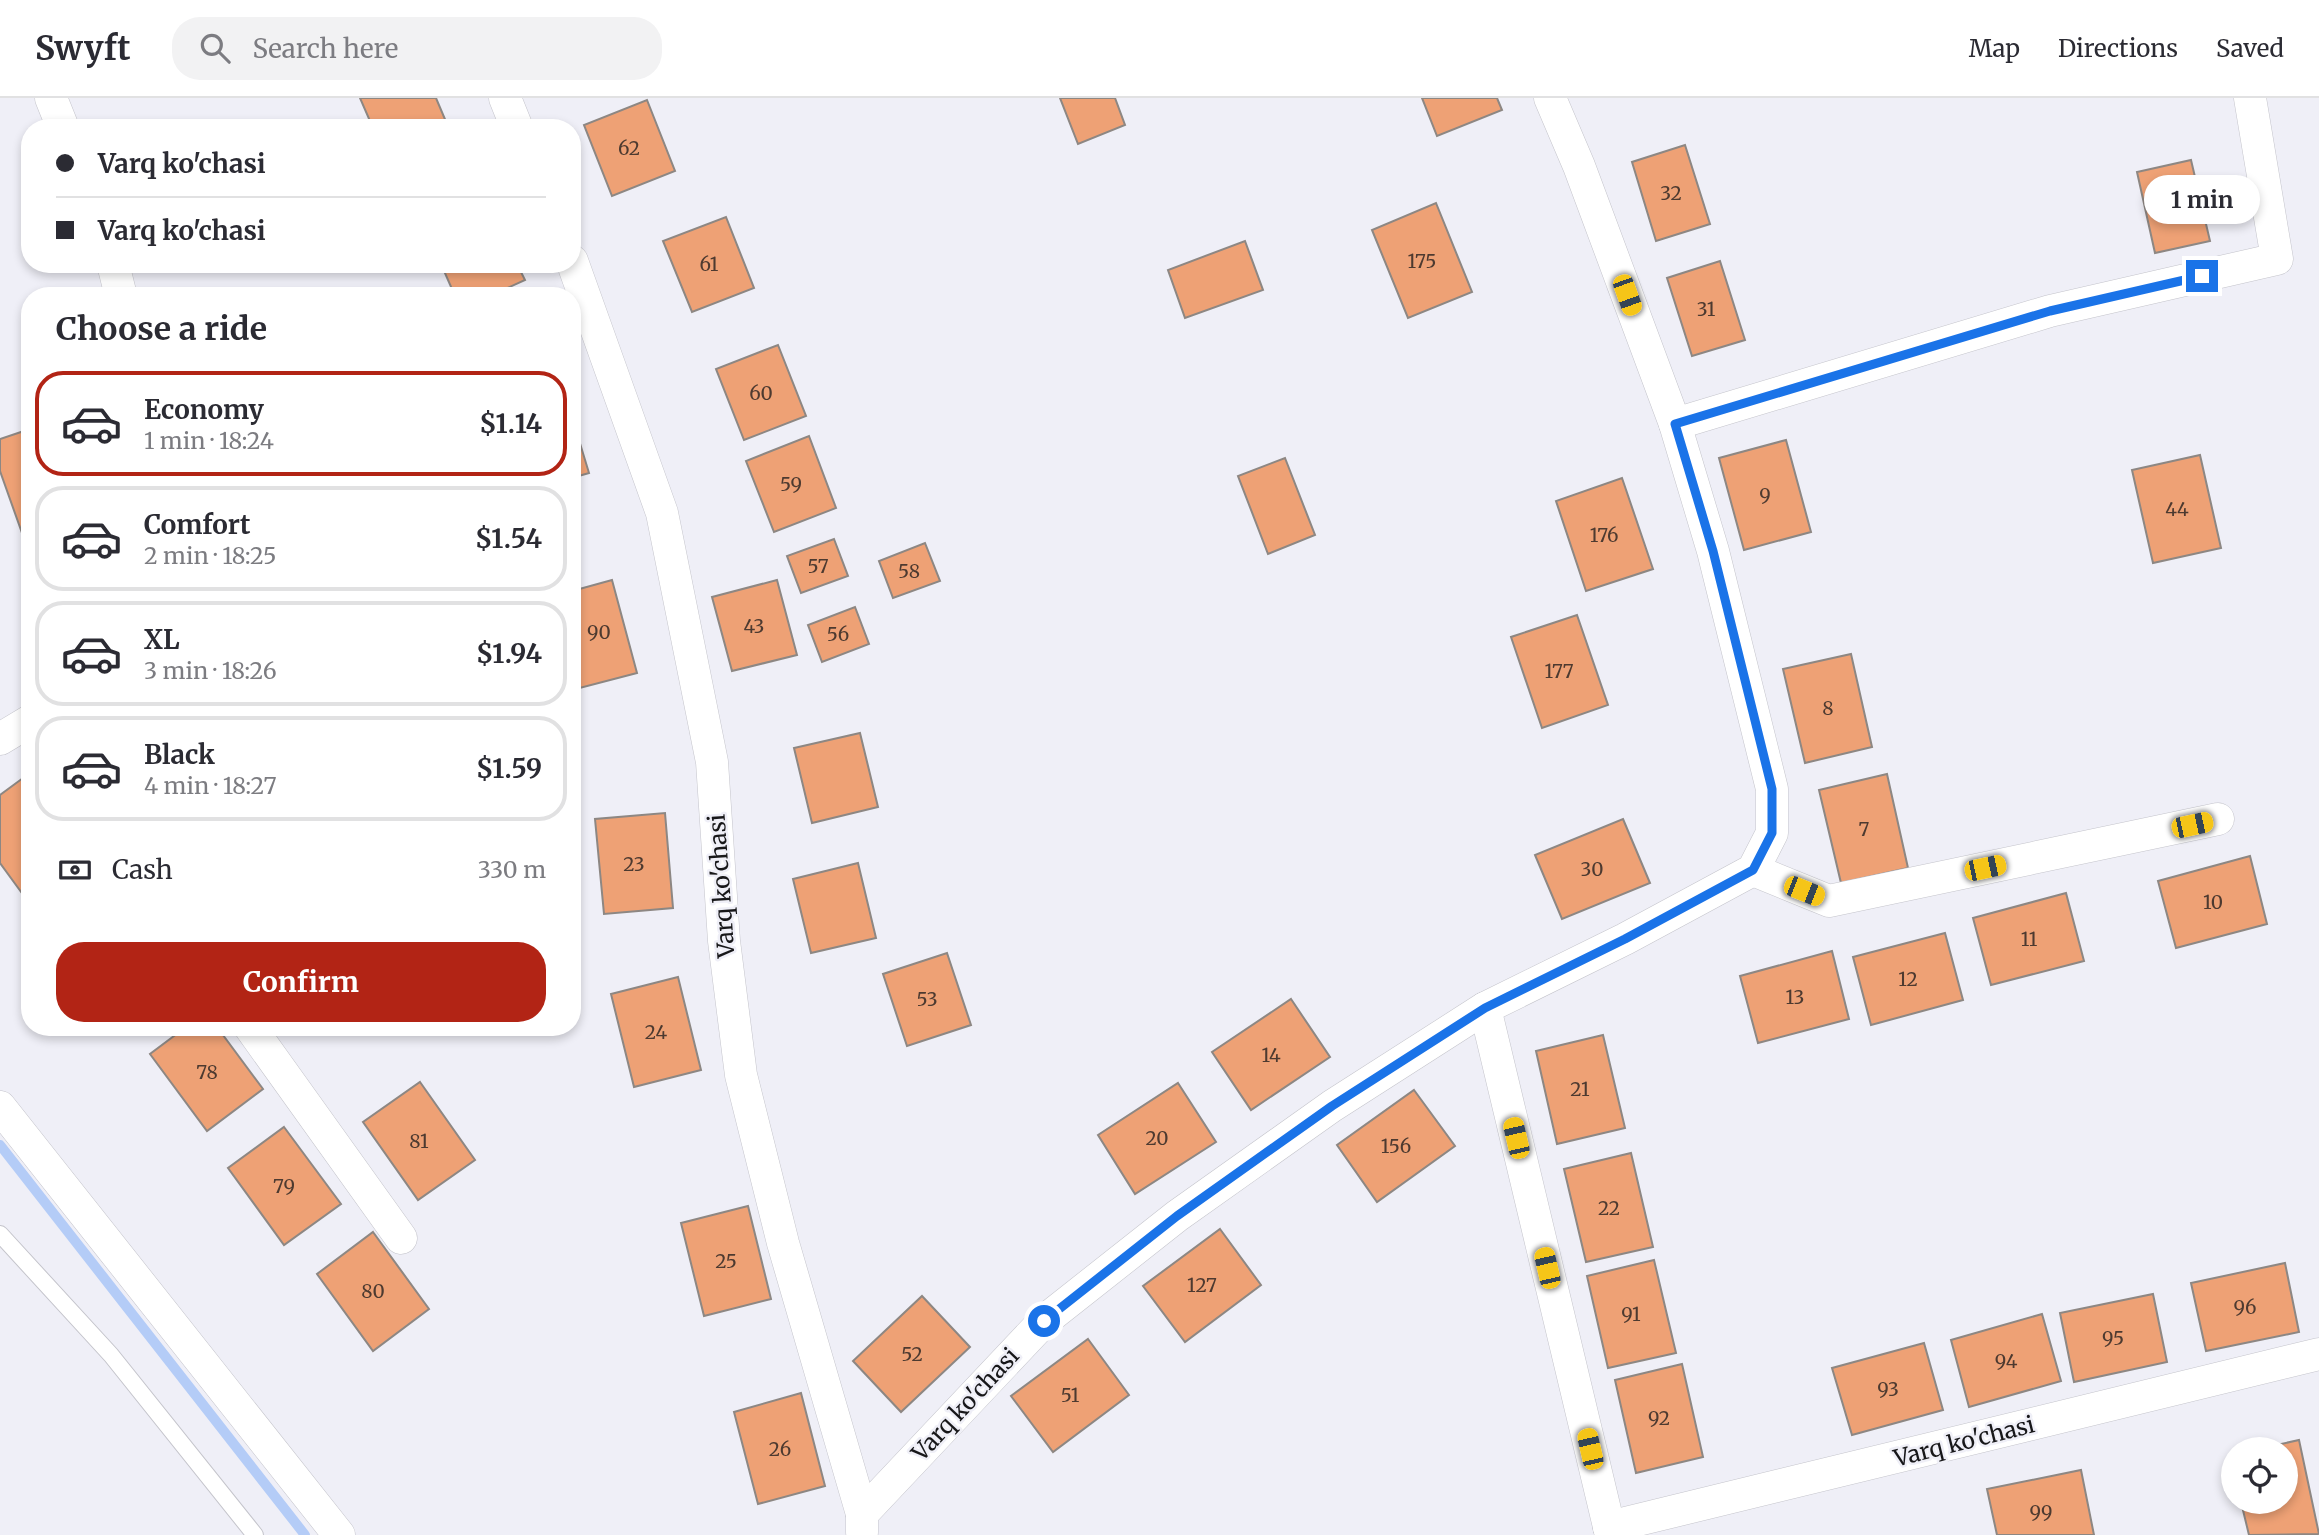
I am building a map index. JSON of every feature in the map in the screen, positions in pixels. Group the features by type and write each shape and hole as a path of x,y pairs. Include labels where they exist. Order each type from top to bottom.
{"street":[{"path":"51,98 59,119"},
{"path":"505,98 513,119"},
{"path":"1550,98 1579,166 1675,424 1713,551 1772,789 1772,833 1753,870 1829,901 2218,819"},
{"path":"1675,424 2050,311 2277,259 2250,98"},
{"name":"Varq ko'chasi","path":"576,273 662,513 712,762 724,941 741,1075 783,1243 862,1525"},
{"path":"0,739 21,726"},
{"name":"Varq ko'chasi","path":"862,1525 1044,1321 1177,1216 1332,1106 1485,1008 1625,939 1753,870"},
{"name":"Varq ko'chasi","path":"1485,1008 1610,1531 2319,1354"},
{"path":"256,1036 401,1238"},
{"path":"0,1107 339,1535"}],"lane":[{"path":"0,1234 111,1354 255,1535"}],"building":[{"path":"360,98 436,98 445,119 369,119"},
{"path":"1060,98 1115,98 1125,125 1078,144"},
{"path":"1422,98 1497,98 1502,110 1437,136"},
{"path":"647,100 675,171 612,196 584,125"},
{"path":"1685,145 1710,224 1656,241 1632,162"},
{"path":"2191,160 2210,241 2155,253 2137,172"},
{"path":"1436,203 1472,292 1408,318 1372,230"},
{"path":"726,217 754,288 692,312 663,241"},
{"path":"1245,241 1263,290 1185,318 1168,270"},
{"path":"1720,261 1745,340 1692,356 1667,278"},
{"path":"445,273 522,273 525,280 510,287 451,287"},
{"path":"778,345 806,416 744,440 716,369"},
{"path":"21,432 21,530 0,471 0,439"},
{"path":"809,436 836,508 774,532 746,461"},
{"path":"1786,440 1811,532 1744,550 1719,458"},
{"path":"581,447 589,473 581,475"},
{"path":"2200,455 2221,548 2153,563 2132,470"},
{"path":"1285,458 1315,535 1268,554 1238,476"},
{"path":"1622,478 1653,569 1586,591 1556,501"},
{"path":"834,539 848,576 801,593 787,556"},
{"path":"925,543 940,581 893,598 879,561"},
{"path":"612,580 637,673 581,688 581,589"},
{"path":"777,580 797,655 732,671 712,597"},
{"path":"855,607 869,644 822,662 808,625"},
{"path":"1577,615 1608,705 1542,728 1511,637"},
{"path":"1851,654 1872,747 1805,763 1783,669"},
{"path":"860,733 878,807 812,823 794,748"},
{"path":"1887,774 1908,868 1841,883 1819,790"},
{"path":"21,779 21,892 0,863 0,795"},
{"path":"665,813 673,908 604,914 595,819"},
{"path":"1623,819 1650,883 1562,919 1535,855"},
{"path":"2250,856 2267,924 2176,948 2158,881"},
{"path":"858,863 876,938 811,953 793,879"},
{"path":"2066,893 2084,961 1991,985 1973,918"},
{"path":"1945,933 1963,1000 1871,1025 1853,957"},
{"path":"1832,951 1849,1019 1758,1043 1740,976"},
{"path":"947,953 971,1025 907,1046 883,974"},
{"path":"678,977 701,1070 634,1087 611,994"},
{"path":"1291,999 1330,1057 1251,1110 1212,1052"},
{"path":"1603,1035 1625,1128 1557,1144 1536,1051"},
{"path":"174,1036 224,1036 263,1089 207,1131 150,1054"},
{"path":"420,1082 475,1160 418,1200 363,1122"},
{"path":"1178,1083 1216,1142 1135,1194 1098,1135"},
{"path":"1414,1090 1455,1146 1377,1202 1337,1145"},
{"path":"284,1127 341,1204 284,1245 228,1168"},
{"path":"1631,1153 1653,1247 1586,1262 1564,1169"},
{"path":"748,1206 771,1299 704,1316 681,1223"},
{"path":"1220,1229 1261,1285 1185,1342 1143,1286"},
{"path":"373,1232 429,1309 373,1351 317,1274"},
{"path":"1654,1260 1676,1353 1608,1368 1587,1276"},
{"path":"2285,1263 2299,1332 2206,1351 2191,1283"},
{"path":"2153,1294 2167,1362 2074,1382 2060,1313"},
{"path":"922,1296 970,1347 901,1412 853,1361"},
{"path":"2042,1314 2061,1381 1969,1407 1951,1340"},
{"path":"1088,1339 1129,1395 1053,1452 1011,1396"},
{"path":"1924,1343 1943,1410 1852,1435 1832,1368"},
{"path":"1682,1364 1703,1457 1636,1473 1615,1380"},
{"path":"801,1393 825,1486 758,1504 734,1412"},
{"path":"2298,1440 2319,1534 2249,1535 2244,1514 2298,1514"},
{"path":"2081,1470 2094,1535 1997,1535 1987,1489"}],"waterway":[{"path":"0,1145 305,1535"}],"route":[{"path":"1044,1321 1177,1216 1332,1106 1485,1008 1625,939 1753,870 1772,833 1772,789 1713,551 1675,424 2050,311 2202,276"}]}
